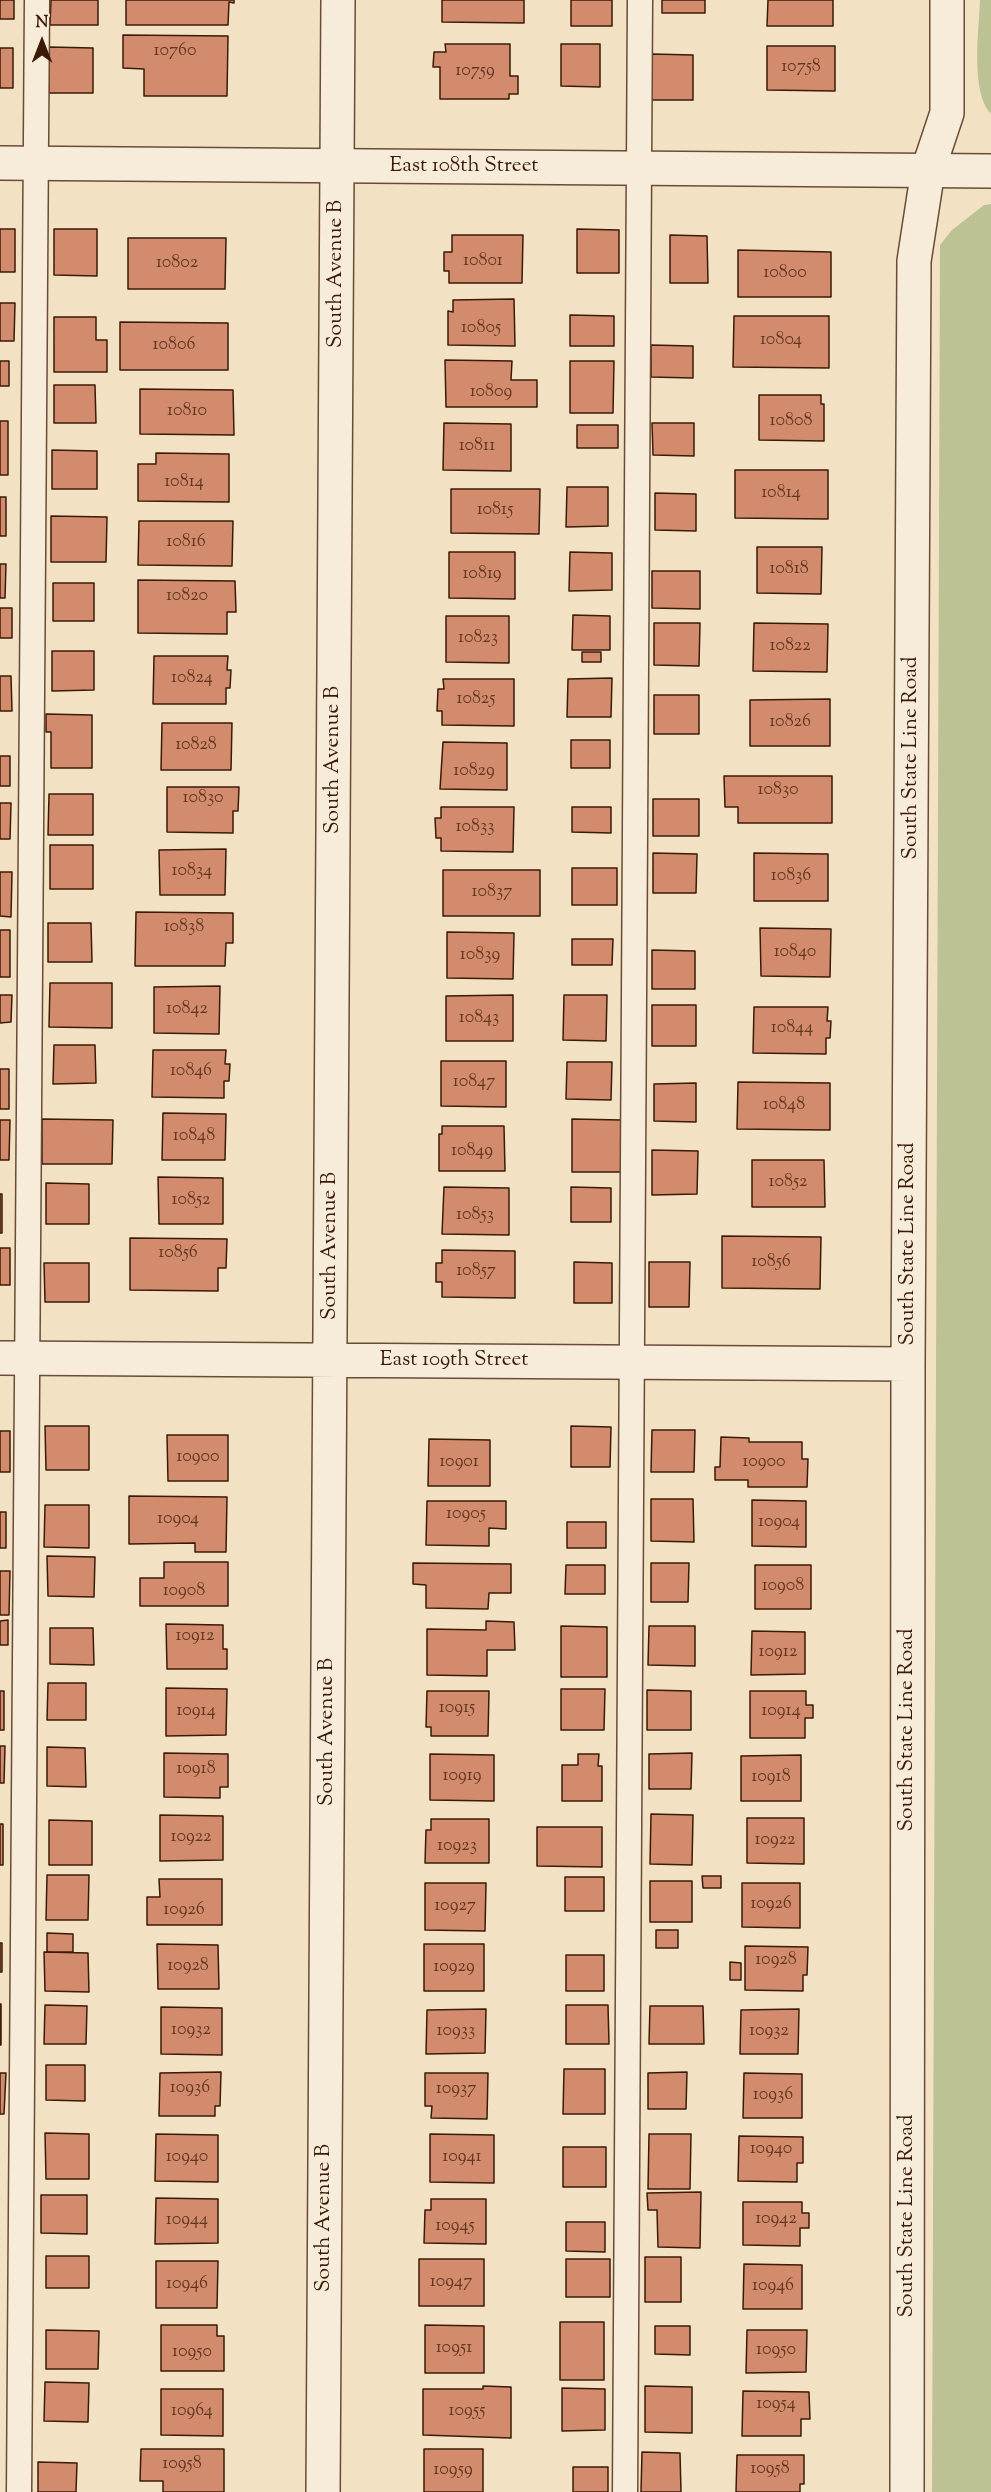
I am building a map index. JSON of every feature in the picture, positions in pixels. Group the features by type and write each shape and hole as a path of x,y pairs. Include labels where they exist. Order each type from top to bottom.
{"street":[{"name":"South Avenue B","path":"323,2492 338,0"},
{"name":"South State Line Road","path":"908,2492 908,1364 914,261 928,170 947,113 947,0"},
{"name":"East 108th Street","path":"0,164 991,171"},
{"name":"East 109th Street","path":"14,1358 908,1364"}],"lane":[{"path":"19,2492 14,1358 37,0"},
{"path":"625,2492 640,0"}],"green space":[{"path":"980,0 991,0 991,114 984,104 978,76"},
{"path":"991,204 991,2492 932,2492 940,245 952,230 984,205"}],"building":[{"path":"0,0 14,0 14,19 0,19"},
{"path":"51,0 98,0 98,25 50,25"},
{"path":"126,0 234,0 234,3 229,2 228,25 126,25"},
{"path":"442,0 524,0 524,23 442,22"},
{"path":"571,0 612,0 612,26 571,26"},
{"path":"662,0 705,0 705,13 662,13"},
{"path":"768,0 833,0 833,26 767,26"},
{"path":"123,35 228,36 227,96 144,96 144,69 123,68"},
{"path":"445,44 510,44 510,76 518,76 518,94 509,94 509,99 440,99 440,67 433,67 434,52 446,52"},
{"path":"561,44 600,44 600,87 561,86"},
{"path":"767,46 835,46 835,91 767,90"},
{"path":"49,47 93,48 93,93 49,93"},
{"path":"0,48 13,48 13,88 0,88"},
{"path":"652,54 693,55 693,100 651,100"},
{"path":"0,229 15,229 15,272 0,272"},
{"path":"54,229 97,229 97,276 54,275"},
{"path":"577,229 619,230 619,273 577,273"},
{"path":"452,235 523,235 522,283 449,283 449,271 444,271 444,252 452,252"},
{"path":"670,235 707,236 708,283 670,283"},
{"path":"128,238 226,238 225,289 128,289"},
{"path":"738,250 831,252 831,297 738,297"},
{"path":"514,299 515,346 448,345 448,311 453,312 453,300"},
{"path":"0,303 15,303 14,341 0,341"},
{"path":"570,315 614,316 614,346 570,346"},
{"path":"734,316 829,316 829,368 733,367"},
{"path":"54,317 96,317 96,340 107,340 107,372 54,372"},
{"path":"120,322 228,323 228,370 120,370"},
{"path":"651,345 693,346 693,378 651,377"},
{"path":"445,360 512,361 511,380 537,380 537,407 446,407"},
{"path":"0,361 9,361 9,386 0,386"},
{"path":"570,361 614,361 613,413 570,413"},
{"path":"54,385 95,385 96,423 54,423"},
{"path":"140,389 233,390 234,435 140,434"},
{"path":"759,395 821,395 821,404 824,404 824,441 759,440"},
{"path":"0,421 8,421 8,475 0,475"},
{"path":"444,423 511,424 511,471 443,470"},
{"path":"652,423 694,423 694,456 653,455"},
{"path":"577,425 618,425 618,448 577,448"},
{"path":"52,450 97,451 97,489 52,489"},
{"path":"156,453 229,454 229,502 138,501 138,464 156,464"},
{"path":"735,470 828,470 828,519 735,518"},
{"path":"567,487 608,487 608,526 566,527"},
{"path":"451,489 540,489 539,534 451,533"},
{"path":"655,493 696,494 696,531 655,530"},
{"path":"0,497 6,497 6,536 0,536"},
{"path":"51,516 107,517 106,562 51,562"},
{"path":"139,521 233,521 232,566 138,565"},
{"path":"757,547 822,547 821,594 757,593"},
{"path":"449,552 515,552 515,599 449,598"},
{"path":"570,552 612,553 612,590 569,591"},
{"path":"0,564 6,564 5,598 0,598"},
{"path":"652,571 700,571 700,609 652,608"},
{"path":"138,580 235,581 236,612 227,612 227,634 138,633"},
{"path":"53,583 94,583 94,621 53,621"},
{"path":"0,608 12,608 12,638 0,638"},
{"path":"573,615 610,616 610,650 572,650"},
{"path":"446,616 509,616 509,663 446,662"},
{"path":"654,623 700,623 699,666 654,665"},
{"path":"754,623 828,624 827,672 753,671"},
{"path":"52,651 94,651 94,690 52,691"},
{"path":"582,652 601,652 601,662 582,662"},
{"path":"154,656 228,656 227,670 231,670 230,688 226,688 226,704 153,704"},
{"path":"0,676 11,676 12,711 0,711"},
{"path":"612,678 611,717 567,717 568,679"},
{"path":"443,679 514,679 514,726 442,725 442,711 437,711 438,689 444,689"},
{"path":"654,695 699,695 699,734 654,734"},
{"path":"830,699 830,746 750,746 750,700"},
{"path":"46,714 92,715 92,768 51,768 51,732 46,732"},
{"path":"162,723 232,723 231,770 161,770"},
{"path":"571,740 610,740 610,768 571,768"},
{"path":"443,742 507,743 507,790 440,789"},
{"path":"0,756 10,756 10,786 0,786"},
{"path":"724,776 832,776 832,823 738,823 738,807 725,807"},
{"path":"167,787 239,787 238,811 233,811 233,833 167,832"},
{"path":"49,794 93,794 93,835 48,835"},
{"path":"653,799 699,799 699,836 653,836"},
{"path":"0,803 11,803 10,839 0,839"},
{"path":"441,807 514,807 513,852 441,851 441,838 436,838 435,818 441,818"},
{"path":"572,807 611,807 611,833 572,832"},
{"path":"50,845 93,845 93,889 50,889"},
{"path":"226,849 225,895 160,895 159,850"},
{"path":"653,853 697,854 696,893 653,893"},
{"path":"754,853 828,854 828,901 754,901"},
{"path":"572,868 617,868 617,905 572,905"},
{"path":"443,870 540,870 540,916 443,916"},
{"path":"0,872 12,872 11,917 0,916"},
{"path":"136,912 233,913 233,943 226,943 225,966 135,966"},
{"path":"48,923 91,923 92,962 48,962"},
{"path":"760,928 831,929 830,977 761,976"},
{"path":"0,930 10,930 10,977 0,977"},
{"path":"447,932 514,933 513,979 447,978"},
{"path":"572,939 613,939 612,965 572,965"},
{"path":"652,950 695,951 695,989 652,989"},
{"path":"50,983 112,983 112,1028 49,1027"},
{"path":"220,986 219,1034 154,1033 154,987"},
{"path":"0,995 12,995 11,1022 0,1023"},
{"path":"513,995 513,1041 446,1041 446,996"},
{"path":"564,995 607,995 606,1041 563,1040"},
{"path":"652,1005 696,1005 696,1046 652,1046"},
{"path":"754,1007 828,1007 827,1021 831,1021 830,1038 826,1038 826,1054 753,1053"},
{"path":"54,1045 95,1045 96,1083 53,1084"},
{"path":"153,1050 226,1050 225,1064 230,1064 229,1081 224,1081 224,1098 152,1097"},
{"path":"441,1061 506,1061 506,1107 441,1106"},
{"path":"567,1062 612,1062 611,1100 566,1099"},
{"path":"0,1069 9,1069 9,1109 0,1109"},
{"path":"738,1082 830,1083 830,1130 737,1129"},
{"path":"696,1083 696,1122 654,1121 654,1084"},
{"path":"163,1113 226,1114 225,1160 162,1160"},
{"path":"42,1119 113,1120 112,1164 42,1164"},
{"path":"572,1119 622,1120 622,1172 572,1172"},
{"path":"0,1120 10,1120 9,1160 0,1160"},
{"path":"442,1126 504,1126 505,1171 439,1171 439,1134 442,1134"},
{"path":"652,1150 698,1151 697,1194 652,1195"},
{"path":"752,1160 824,1160 825,1207 752,1207"},
{"path":"158,1177 223,1178 223,1224 159,1224"},
{"path":"46,1183 89,1184 89,1224 46,1224"},
{"path":"444,1187 509,1188 509,1235 442,1234"},
{"path":"571,1187 611,1188 611,1222 571,1222"},
{"path":"0,1194 2,1194 2,1233 0,1233"},
{"path":"722,1236 821,1237 820,1289 722,1288"},
{"path":"130,1238 227,1239 226,1268 218,1268 218,1291 130,1290"},
{"path":"0,1248 10,1248 10,1285 0,1285"},
{"path":"442,1250 515,1251 515,1298 442,1297 442,1282 436,1282 436,1263 442,1263"},
{"path":"574,1262 612,1263 612,1303 574,1303"},
{"path":"649,1262 690,1262 689,1307 649,1307"},
{"path":"44,1263 89,1263 89,1302 45,1302"},
{"path":"45,1426 89,1426 89,1470 46,1470"},
{"path":"571,1426 611,1427 610,1467 571,1467"},
{"path":"652,1430 695,1430 694,1472 651,1472"},
{"path":"0,1431 10,1431 10,1472 0,1472"},
{"path":"167,1435 228,1435 228,1481 168,1481"},
{"path":"721,1437 749,1438 749,1442 802,1442 802,1459 808,1459 807,1487 748,1487 748,1480 715,1480 715,1467 720,1467"},
{"path":"429,1439 490,1440 490,1486 428,1486"},
{"path":"129,1496 227,1497 226,1552 195,1552 195,1543 129,1544"},
{"path":"651,1499 693,1499 694,1542 651,1541"},
{"path":"752,1500 806,1501 806,1547 752,1546"},
{"path":"427,1501 506,1501 506,1529 489,1528 489,1546 426,1545"},
{"path":"45,1505 89,1505 89,1548 44,1547"},
{"path":"0,1512 6,1512 6,1548 0,1548"},
{"path":"567,1522 606,1522 606,1548 567,1548"},
{"path":"47,1556 95,1557 94,1597 48,1596"},
{"path":"164,1562 228,1562 228,1606 140,1606 140,1578 164,1578"},
{"path":"413,1563 511,1564 511,1593 489,1593 488,1609 426,1608 426,1585 413,1584"},
{"path":"651,1563 689,1563 688,1602 651,1602"},
{"path":"566,1565 605,1565 605,1594 565,1594"},
{"path":"755,1565 811,1565 811,1609 755,1609"},
{"path":"0,1571 10,1571 9,1615 0,1615"},
{"path":"8,1620 8,1645 0,1645 0,1621"},
{"path":"486,1621 514,1622 515,1650 487,1650 487,1676 427,1675 427,1629 486,1630"},
{"path":"166,1624 223,1625 223,1649 227,1649 227,1669 167,1669"},
{"path":"561,1626 607,1627 607,1677 561,1677"},
{"path":"649,1626 695,1626 695,1666 648,1665"},
{"path":"50,1628 93,1628 94,1665 50,1664"},
{"path":"752,1631 805,1632 805,1674 751,1675"},
{"path":"48,1683 86,1683 86,1720 47,1720"},
{"path":"166,1688 227,1689 226,1735 166,1736"},
{"path":"561,1689 605,1689 604,1730 561,1730"},
{"path":"647,1690 691,1691 691,1730 647,1730"},
{"path":"0,1691 4,1691 4,1730 0,1730"},
{"path":"427,1691 489,1691 488,1736 431,1736 431,1727 426,1727"},
{"path":"750,1691 806,1691 806,1705 813,1705 813,1718 805,1718 805,1738 750,1738"},
{"path":"0,1746 5,1746 4,1783 0,1783"},
{"path":"47,1747 85,1748 86,1787 47,1786"},
{"path":"164,1753 228,1754 228,1787 220,1787 220,1798 164,1797"},
{"path":"692,1753 691,1789 649,1789 649,1754"},
{"path":"430,1754 494,1755 494,1801 430,1800"},
{"path":"578,1754 599,1754 598,1766 602,1766 602,1801 562,1801 562,1765 578,1765"},
{"path":"801,1755 801,1801 741,1801 741,1756"},
{"path":"651,1814 693,1815 692,1865 650,1864"},
{"path":"160,1815 223,1816 223,1860 160,1861"},
{"path":"747,1818 804,1818 804,1864 747,1863"},
{"path":"431,1819 489,1819 489,1863 425,1863 426,1830 431,1830"},
{"path":"49,1820 92,1821 92,1865 49,1865"},
{"path":"0,1824 3,1824 3,1865 0,1865"},
{"path":"537,1827 602,1827 602,1867 537,1866"},
{"path":"47,1875 89,1875 88,1920 46,1920"},
{"path":"702,1876 721,1876 721,1888 703,1888"},
{"path":"565,1877 604,1877 604,1911 565,1911"},
{"path":"159,1879 222,1879 222,1925 147,1925 147,1897 160,1897"},
{"path":"650,1881 692,1881 692,1922 650,1922"},
{"path":"425,1883 486,1883 485,1931 425,1930"},
{"path":"742,1883 800,1883 800,1928 742,1927"},
{"path":"656,1930 678,1930 678,1948 656,1948"},
{"path":"47,1933 73,1934 73,1952 47,1952"},
{"path":"0,1943 2,1943 2,1972 0,1972"},
{"path":"157,1944 218,1945 219,1989 158,1989"},
{"path":"424,1944 484,1944 484,1991 424,1991"},
{"path":"745,1946 808,1947 807,1975 803,1975 803,1991 745,1990"},
{"path":"44,1952 88,1953 89,1992 45,1991"},
{"path":"566,1955 604,1955 604,1991 566,1991"},
{"path":"730,1962 741,1963 741,1980 730,1980"},
{"path":"1,2004 1,2045 0,2045"},
{"path":"45,2005 87,2006 86,2044 44,2044"},
{"path":"566,2005 608,2005 609,2044 566,2044"},
{"path":"650,2006 703,2006 704,2044 649,2044"},
{"path":"161,2007 222,2008 222,2055 161,2054"},
{"path":"486,2009 485,2053 426,2054 427,2010"},
{"path":"799,2009 798,2054 740,2054 741,2010"},
{"path":"46,2065 85,2065 85,2101 46,2100"},
{"path":"564,2069 605,2069 605,2114 563,2114"},
{"path":"221,2072 220,2106 215,2106 215,2116 159,2116 160,2073"},
{"path":"687,2072 686,2109 648,2109 648,2073"},
{"path":"0,2073 6,2073 4,2114 0,2114"},
{"path":"425,2073 488,2073 487,2119 431,2118 432,2106 425,2106"},
{"path":"744,2073 802,2074 802,2118 743,2118"},
{"path":"45,2133 89,2134 89,2179 46,2179"},
{"path":"156,2134 218,2135 218,2182 155,2181"},
{"path":"430,2134 494,2135 494,2183 430,2182"},
{"path":"649,2134 691,2134 690,2189 648,2189"},
{"path":"739,2136 803,2137 803,2163 797,2163 797,2182 738,2181"},
{"path":"563,2147 606,2147 606,2187 563,2187"},
{"path":"701,2192 700,2248 658,2247 657,2210 648,2210 647,2193"},
{"path":"41,2195 87,2195 87,2234 41,2233"},
{"path":"156,2198 218,2199 218,2243 155,2244"},
{"path":"431,2199 486,2199 486,2244 424,2243 425,2210 431,2210"},
{"path":"743,2202 802,2202 802,2213 809,2213 809,2228 800,2228 800,2246 743,2245"},
{"path":"566,2222 605,2222 605,2252 566,2251"},
{"path":"46,2256 89,2256 89,2288 46,2288"},
{"path":"645,2257 681,2257 681,2302 645,2302"},
{"path":"419,2259 484,2259 484,2306 419,2306"},
{"path":"566,2259 610,2259 610,2297 566,2297"},
{"path":"156,2261 218,2261 217,2308 156,2308"},
{"path":"744,2264 802,2265 802,2309 743,2309"},
{"path":"560,2322 604,2322 604,2380 560,2380"},
{"path":"161,2325 217,2325 217,2336 224,2336 224,2371 161,2371"},
{"path":"425,2325 484,2326 484,2373 425,2373"},
{"path":"655,2326 690,2326 690,2355 655,2354"},
{"path":"46,2330 99,2331 98,2369 46,2369"},
{"path":"747,2330 807,2330 806,2372 746,2373"},
{"path":"45,2382 89,2383 88,2422 44,2421"},
{"path":"483,2386 511,2387 511,2438 423,2435 423,2389 483,2389"},
{"path":"645,2386 692,2387 692,2433 645,2432"},
{"path":"562,2388 605,2389 605,2430 562,2431"},
{"path":"161,2389 223,2389 223,2436 161,2435"},
{"path":"743,2391 809,2392 810,2419 801,2419 801,2436 742,2436"},
{"path":"141,2449 224,2449 224,2492 163,2492 163,2481 140,2481"},
{"path":"424,2449 483,2449 483,2492 424,2492"},
{"path":"642,2452 680,2453 681,2492 641,2492"},
{"path":"737,2455 804,2455 804,2484 800,2484 800,2492 736,2492"},
{"path":"38,2462 77,2463 76,2492 38,2492"},
{"path":"573,2467 608,2467 608,2492 573,2492"}]}
